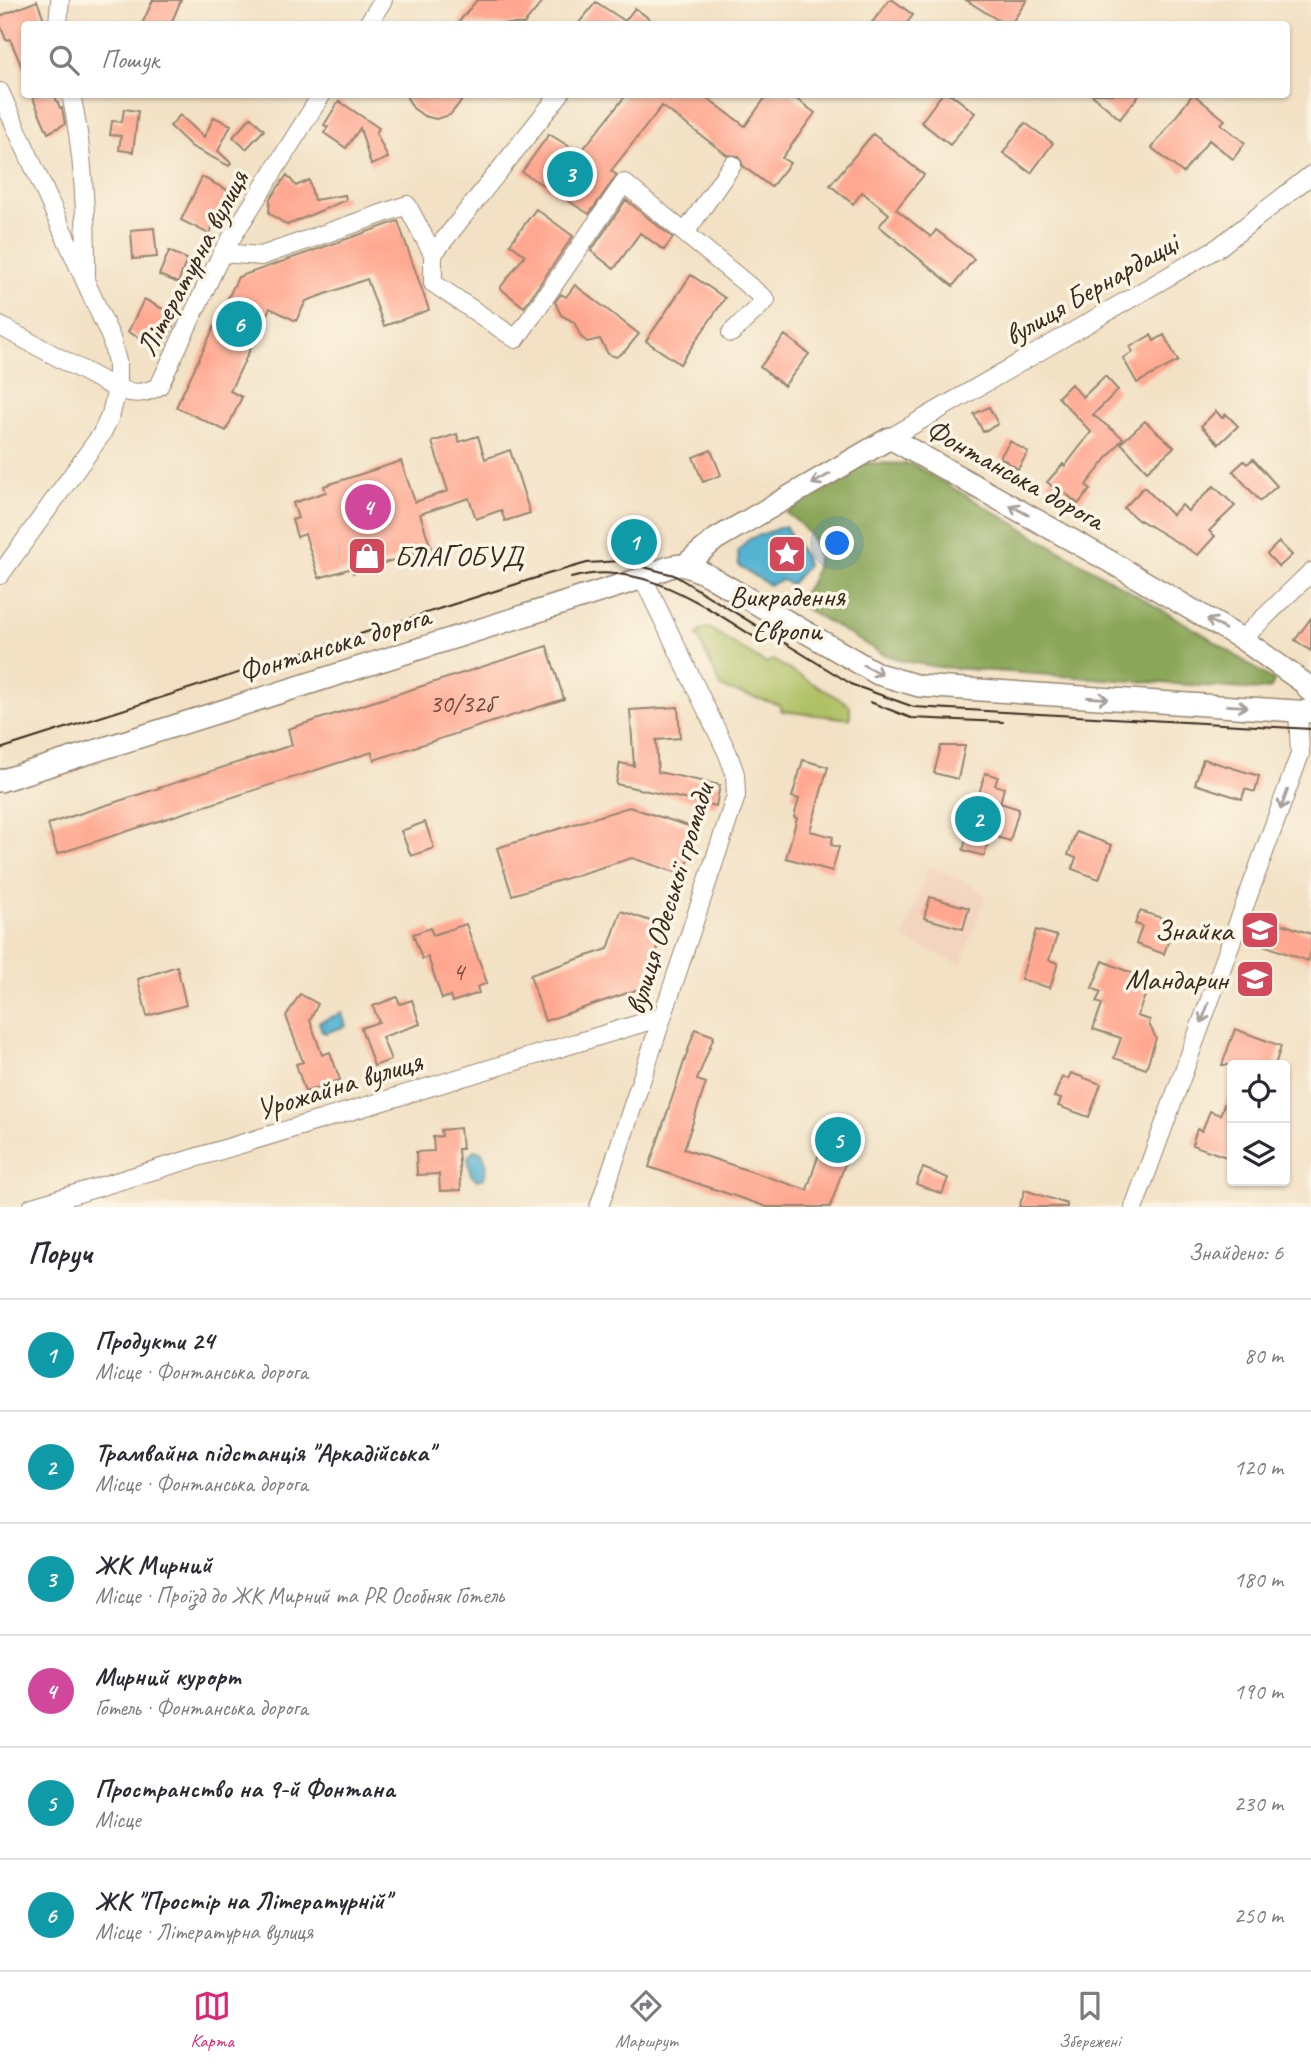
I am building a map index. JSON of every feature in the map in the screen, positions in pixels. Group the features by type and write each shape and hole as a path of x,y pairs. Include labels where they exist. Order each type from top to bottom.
{"main road":[{"name":"Фонтанська дорога","path":"0,780 643,578 677,564 686,564 716,539 890,438 1242,639 1308,688"},
{"path":"686,564 878,674 919,687 1296,710 1296,696 1308,688"}],"street":[{"path":"58,21 60,0"},
{"path":"370,21 383,0"},
{"path":"0,92 115,351 117,389 111,414 101,435 0,575"},
{"path":"72,98 78,125 84,202 86,281"},
{"name":"Літературна вулиця","path":"117,389 136,394 159,386 222,253 319,98"},
{"path":"433,254 557,98"},
{"path":"685,233 732,165"},
{"name":"вулиця Бернардацці","path":"890,438 1219,247 1311,175"},
{"path":"222,253 261,256 407,205 433,254 433,283 516,339 624,183 766,300 732,333"},
{"path":"0,326 117,389"},
{"path":"1242,639 1311,572"},
{"name":"вулиця Одеської громади","path":"599,1207 736,796 735,774 728,754 643,578"},
{"path":"1134,1207 1300,754 1296,710"},
{"name":"Урожайна вулиця","path":"32,1207 662,1017"}],"shaded area":[{"path":"929,865 974,886 986,896 961,964 903,939"}],"green space":[{"path":"867,463 912,464 1205,635 1274,681 1271,688 1259,690 938,667 903,661 881,653 796,603 813,578 817,555 808,533 786,513"},
{"path":"709,628 765,663 773,660 850,705 850,719 782,711 780,705 722,688 697,635 703,629"}],"water":[{"path":"785,526 805,557 807,566 791,584 782,580 769,585 739,566 738,551 749,539"},
{"path":"342,1013 346,1026 325,1033 322,1031 319,1022"},
{"path":"474,1150 482,1152 487,1165 484,1178 477,1180 471,1175 468,1157"}],"building":[{"path":"153,0 181,0 172,21 143,21"},
{"path":"477,0 544,0 526,21 460,21"},
{"path":"889,0 893,0 913,15 908,21 873,21"},
{"path":"966,0 1027,0 1013,21 999,21"},
{"path":"37,1 45,21 21,21 21,65 10,39 6,40 0,16"},
{"path":"596,2 625,21 580,21"},
{"path":"635,8 652,21 625,21"},
{"path":"33,98 56,98 62,108 65,124 48,133"},
{"path":"407,98 464,98 450,115 436,119 424,116 413,108"},
{"path":"624,98 707,98 745,126 765,98 795,98 815,113 782,158 790,163 771,187 743,166 739,156 727,155 662,106 611,171 617,175 589,214 522,172 549,134 580,153"},
{"path":"939,98 956,98 975,113 950,145 921,122"},
{"path":"1096,98 1137,98 1120,119"},
{"path":"1190,98 1198,98 1225,120 1221,124 1245,143 1233,159 1209,140 1183,173 1152,148"},
{"path":"339,101 379,128 376,133 388,158 371,165 360,128 346,148 324,133 328,127 324,125"},
{"path":"124,109 138,111 133,152 119,150 121,136 110,135 112,121 122,122"},
{"path":"180,115 204,137 214,117 231,125 218,151 231,163 229,166 192,147 170,126"},
{"path":"251,117 264,130 246,149 233,137"},
{"path":"1025,123 1053,143 1031,173 1003,153"},
{"path":"873,134 924,175 896,209 931,237 936,230 974,259 953,286 879,226 889,214 862,192 853,204 830,185"},
{"path":"287,175 296,186 309,180 314,200 345,195 346,200 287,225 269,213 270,199"},
{"path":"202,177 231,192 209,234 181,220"},
{"path":"626,200 673,238 664,250 640,233 614,269 591,251"},
{"path":"536,209 573,236 524,307 500,288 525,255 510,244"},
{"path":"398,221 429,310 384,326 367,279 306,301 296,321 270,308 230,391 242,397 226,431 176,407 238,277"},
{"path":"154,228 157,257 133,259 131,230"},
{"path":"169,251 187,259 178,283 159,275"},
{"path":"691,275 725,298 680,364 646,341"},
{"path":"575,285 639,334 625,351 616,357 608,354 600,339 587,342 581,337 574,322 561,315 555,302 561,294 566,297"},
{"path":"144,299 178,317 162,349 128,332"},
{"path":"785,335 809,354 784,386 760,367"},
{"path":"1151,335 1154,341 1164,335 1178,361 1137,383 1123,358 1133,352 1130,347"},
{"path":"1105,376 1118,390 1093,415 1123,438 1086,485 1091,489 1078,504 1047,482 1063,464 1065,466 1091,432 1058,397 1071,384 1083,397"},
{"path":"989,407 998,424 983,432 974,414"},
{"path":"1216,411 1222,418 1226,414 1238,426 1219,444 1201,426"},
{"path":"1145,421 1174,447 1147,471 1121,443"},
{"path":"457,434 459,442 478,436 485,459 510,450 530,513 505,521 501,510 476,519 469,498 420,514 431,548 353,573 352,568 319,578 305,534 297,537 292,520 298,518 293,503 326,492 324,486 401,461 415,502 448,491 432,442"},
{"path":"1010,441 1028,452 1018,469 1000,457"},
{"path":"711,450 721,475 703,482 693,457"},
{"path":"1253,459 1277,486 1260,501 1233,471 1244,461 1247,464"},
{"path":"1214,486 1235,506 1209,531 1215,536 1198,555 1139,521 1124,508 1144,487 1172,515 1182,505 1188,511"},
{"path":"1279,542 1292,555 1279,567 1267,554"},
{"path":"1311,618 1311,651 1295,640"},
{"path":"547,646 564,699 374,760 372,752 57,854 48,824 292,745 288,729"},
{"path":"678,707 680,738 656,740 658,772 720,785 716,806 616,784 620,763 634,766 630,710"},
{"path":"941,746 965,746 958,779 934,773"},
{"path":"1203,759 1259,776 1255,792 1245,789 1242,799 1195,784"},
{"path":"803,760 828,767 810,831 833,837 831,845 839,847 832,871 786,858 797,818 794,817 799,799 792,797"},
{"path":"985,773 998,777 995,785 1004,788 1000,803 1019,809 1010,841 990,835 984,856 963,850"},
{"path":"629,807 698,829 684,875 632,858 512,895 497,848"},
{"path":"425,822 434,848 411,856 401,831"},
{"path":"1076,832 1112,845 1099,879 1072,869 1076,858 1068,855"},
{"path":"930,897 969,908 963,929 924,918"},
{"path":"621,911 665,926 645,987 545,1021 530,975 608,949"},
{"path":"1140,911 1171,921 1166,934 1170,936 1164,954 1136,944 1142,926 1135,924"},
{"path":"1257,915 1311,934 1308,961 1249,940"},
{"path":"466,924 487,983 477,987 479,993 452,1002 450,996 442,999 428,957 422,959 413,934 430,928 433,935"},
{"path":"1036,930 1057,936 1049,960 1058,963 1050,988 1021,979"},
{"path":"1103,961 1143,978 1147,991 1137,1016 1150,1020 1149,1024 1156,1038 1146,1069 1114,1058 1121,1038 1093,1029 1102,1004 1096,1002 1101,992 1092,988"},
{"path":"177,966 186,1005 147,1016 138,979"},
{"path":"300,994 318,1004 310,1020 322,1055 330,1052 340,1080 305,1092 296,1064 303,1062 286,1016"},
{"path":"397,997 400,1004 412,1000 420,1024 382,1037 391,1060 374,1066 361,1028 379,1022 373,1006"},
{"path":"695,1029 714,1036 697,1080 706,1083 684,1149 807,1190 829,1123 856,1132 830,1207 767,1207 649,1167"},
{"path":"1235,1029 1281,1046 1277,1060 1227,1060 1227,1065 1222,1065"},
{"path":"1071,1073 1101,1084 1089,1117 1058,1106 1061,1099 1054,1097 1062,1077 1068,1079"},
{"path":"1227,1097 1227,1157 1192,1145 1197,1129 1202,1131 1210,1111 1220,1115"},
{"path":"460,1128 462,1149 458,1149 461,1190 440,1191 439,1174 417,1175 416,1152 434,1151 433,1137 442,1136 441,1130"},
{"path":"923,1168 948,1178 942,1194 916,1184"},
{"path":"1025,1190 1067,1204 1067,1207 1019,1207"}],"tram line":[{"path":"0,749 548,574 587,563 621,561 674,575 853,685 914,707 1311,729"},
{"path":"571,578 598,573 649,580 697,602 766,644"},
{"path":"870,702 911,718 1003,722"}],"place":[{"name":"ЖК Мирний","path":"570,174"},
{"name":"ЖК \"Простір на Літературній\"","path":"239,324"},
{"name":"Мирний курорт","path":"368,507"},
{"name":"Продукти 24","path":"634,542"},
{"name":"Викрадення Європи","path":"787,554"},
{"name":"БЛАГОБУД","path":"367,556"},
{"name":"Трамвайна підстанція \"Аркадійська\"","path":"978,819"},
{"name":"Знайка","path":"1260,930"},
{"name":"Мандарин","path":"1255,979"},
{"name":"Пространство на 9-й Фонтана","path":"838,1140"}]}
